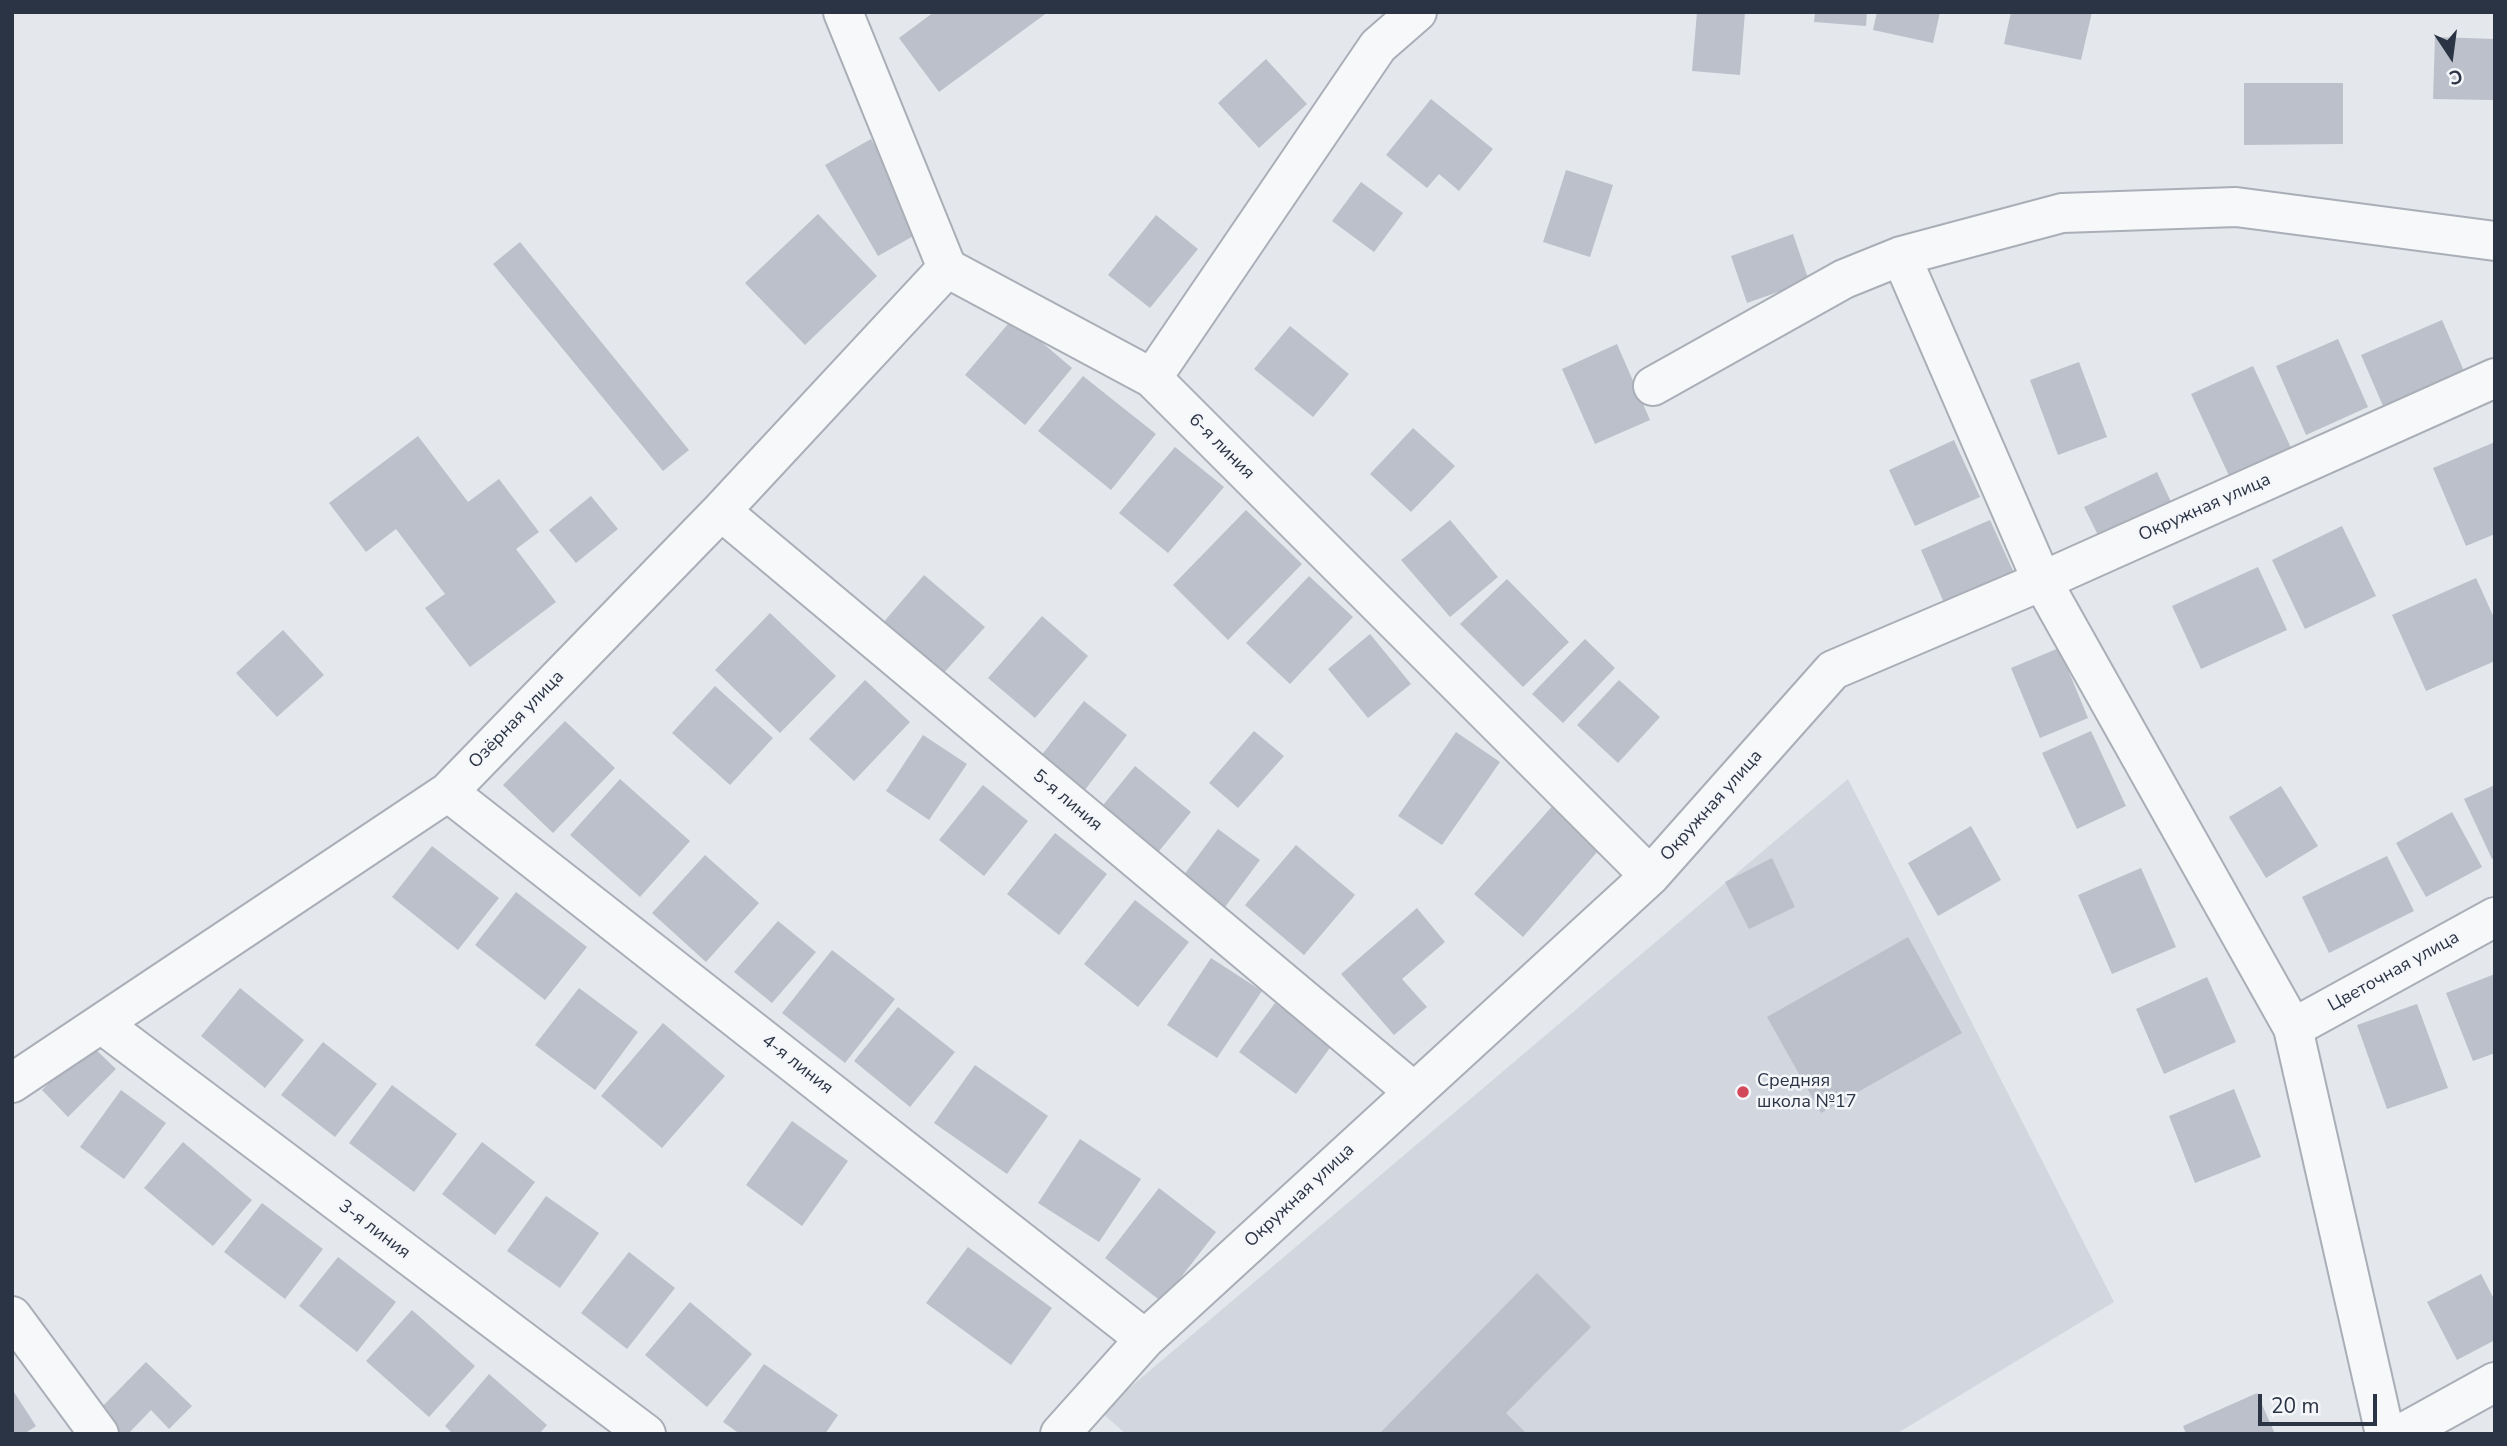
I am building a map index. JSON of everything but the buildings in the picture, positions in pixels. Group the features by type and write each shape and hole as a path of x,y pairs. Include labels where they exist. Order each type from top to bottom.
{"street":[{"path":"843,12 947,268"},
{"path":"1152,378 1378,46 1417,12"},
{"path":"1653,386 1844,279 1901,256 2062,213 2236,207 2495,241"},
{"path":"1901,256 2042,581 2293,1028 2385,1434"},
{"name":"6-я линия","path":"947,268 1152,378 1650,876"},
{"name":"Озёрная улица","path":"12,1083 103,1025 448,792 721,511 947,268"},
{"name":"Окружная улица","path":"1060,1434 1146,1339 1650,876 1833,670 2042,581 2495,378"},
{"name":"5-я линия","path":"721,511 1413,1091"},
{"name":"4-я линия","path":"448,792 1146,1339"},
{"name":"Цветочная улица","path":"2293,1028 2495,917"},
{"name":"3-я линия","path":"103,1025 646,1434"},
{"path":"12,1316 99,1434"},
{"path":"2401,1434 2495,1382"}],"shaded area":[{"name":"Средняя школа №17","path":"1848,779 2114,1302 1896,1434 1126,1434 1101,1412"}],"place":[{"name":"Средняя школа №17","path":"1743,1092"}]}
